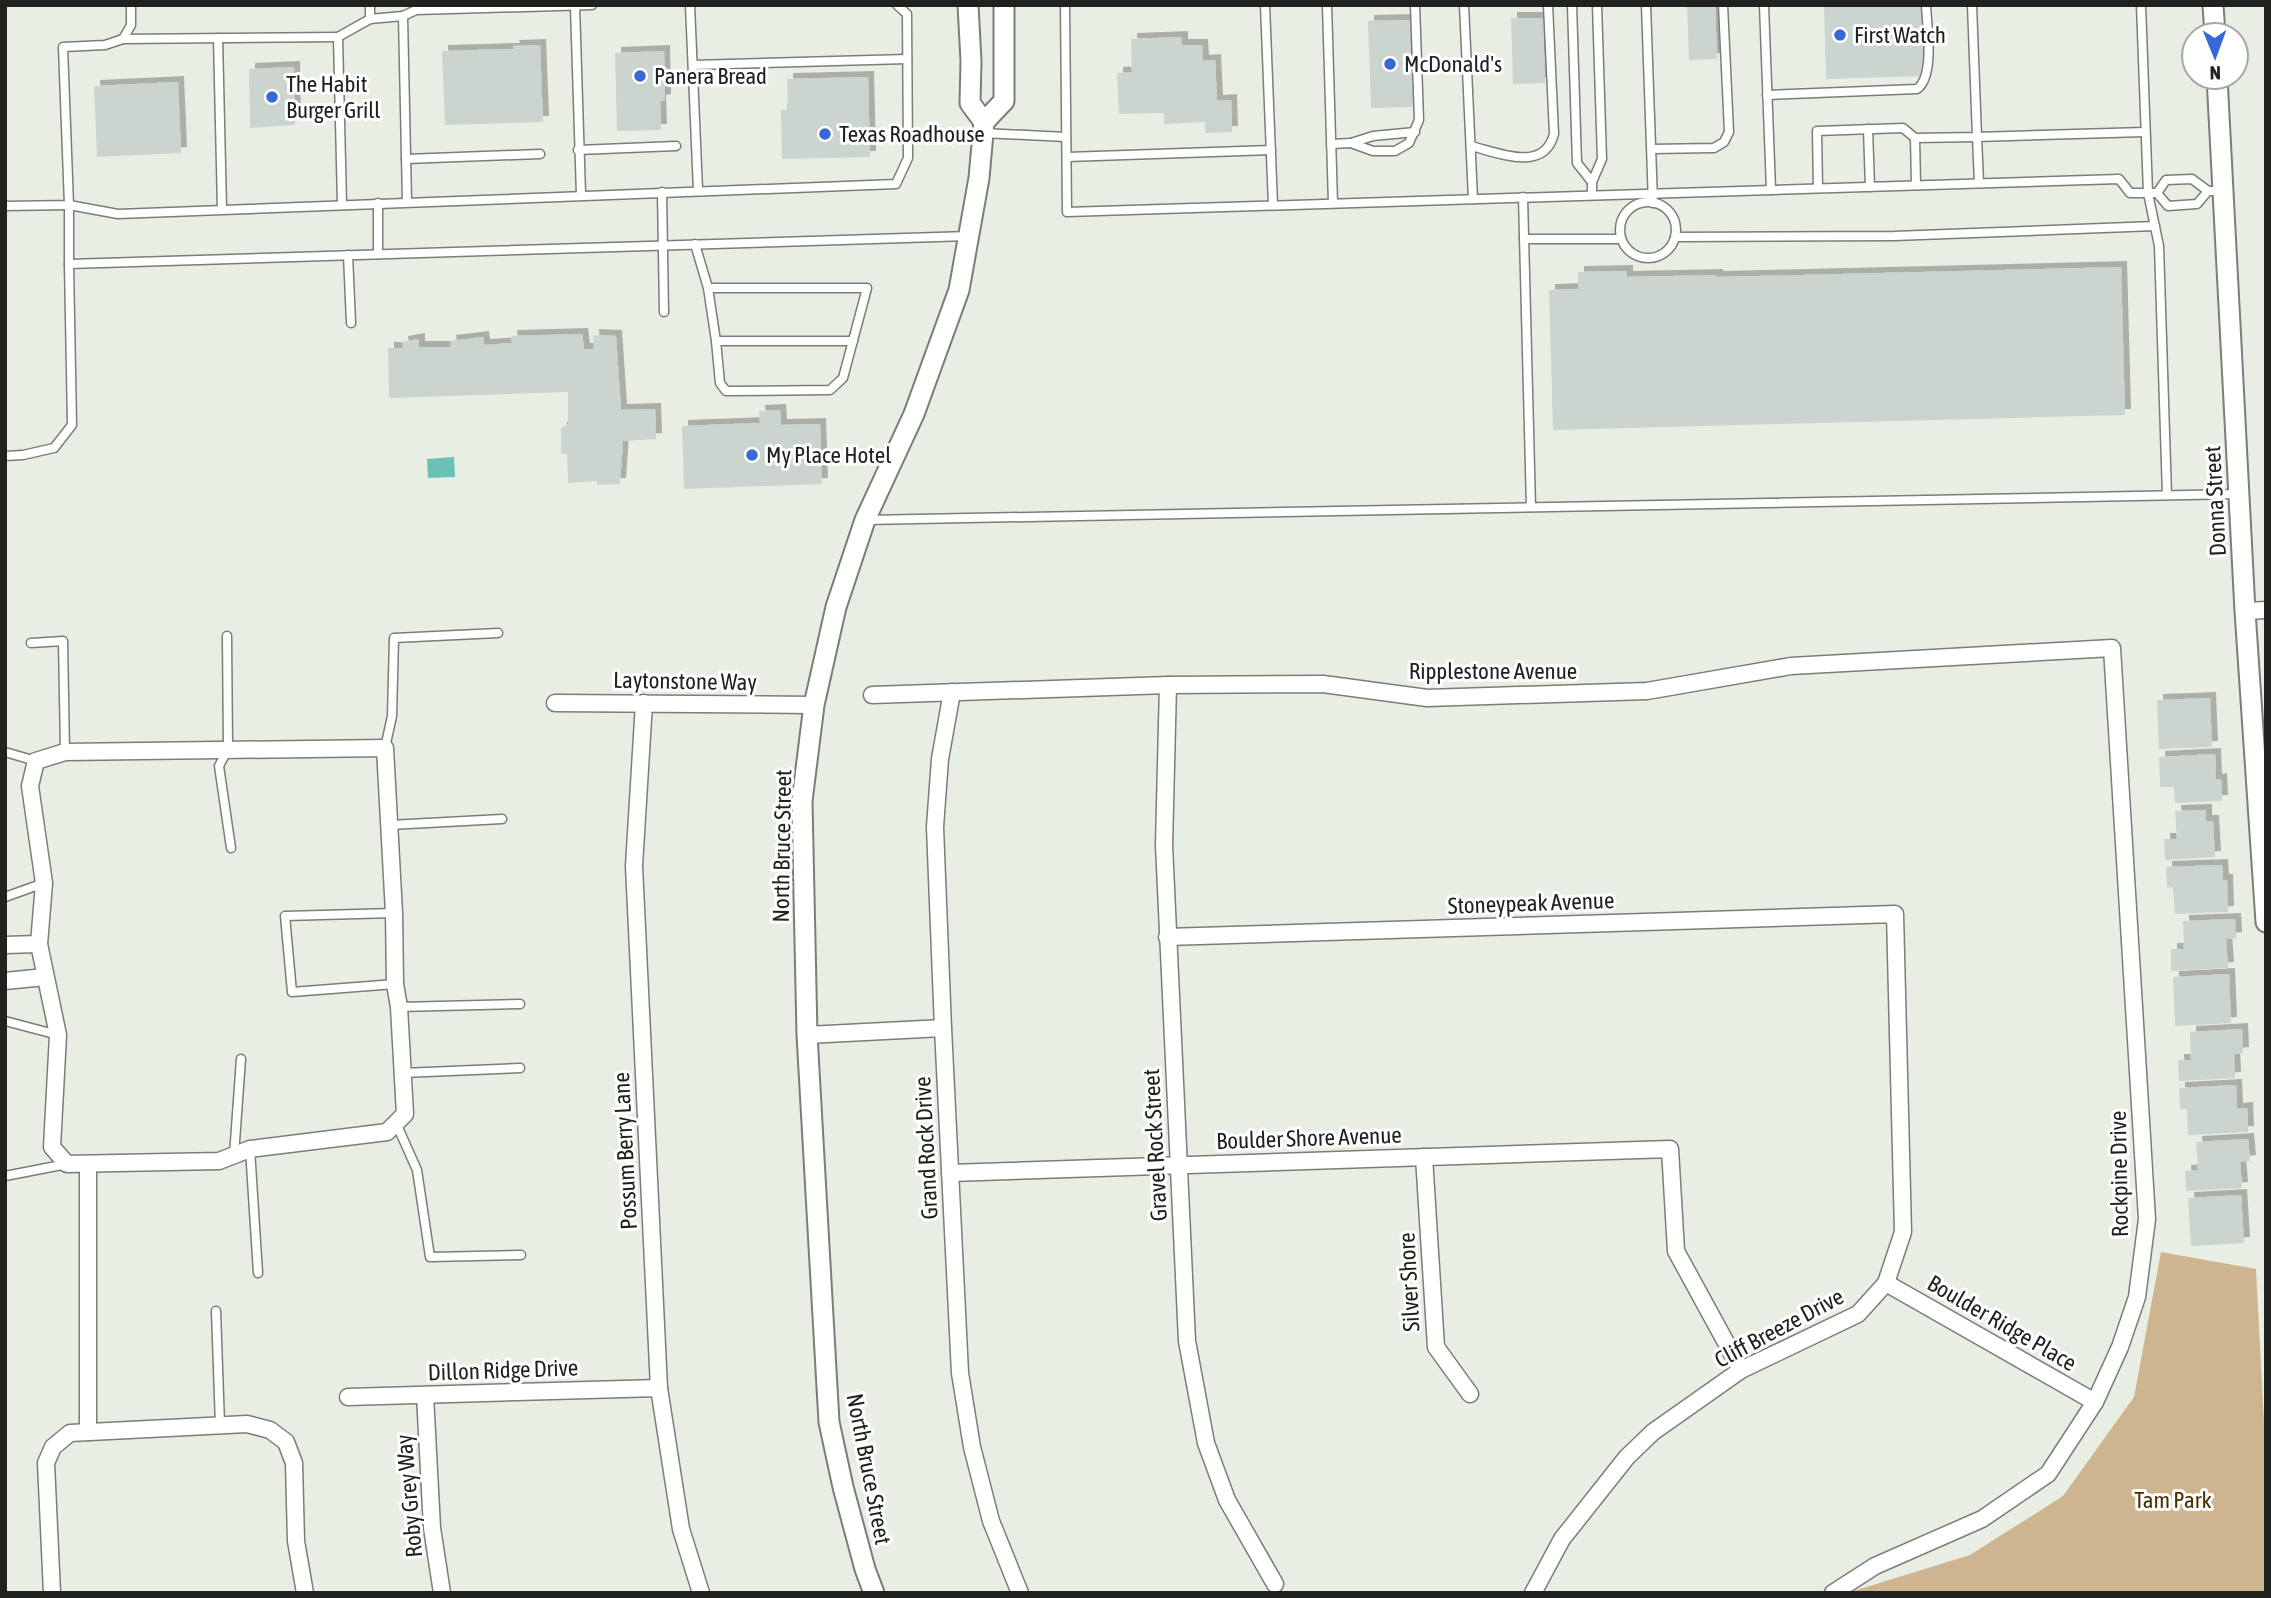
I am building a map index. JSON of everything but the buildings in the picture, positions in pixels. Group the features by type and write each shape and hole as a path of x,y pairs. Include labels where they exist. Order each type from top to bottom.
{"street":[{"name":"North Bruce Street","path":"874,1593 864,1569 829,1422 807,1035 803,801 814,705 836,607 865,520 914,414 958,290 979,178 984,128 970,103 968,5"},
{"path":"984,128 1004,102 1004,5"},
{"name":"Donna Street","path":"2217,91 2216,191 2239,494 2266,922"},
{"path":"2245,611 2266,610"},
{"name":"Ripplestone Avenue","path":"872,695 1168,685 1323,684 1427,698 1647,691 1791,666 2112,648"},
{"name":"Rockpine Drive","path":"1833,1593 1875,1566 1982,1519 2048,1474 2095,1402 2120,1347 2137,1297 2147,1219 2112,648"},
{"name":"Gravel Rock Street","path":"1168,685 1164,845 1187,1341 1206,1443 1227,1500 1275,1584"},
{"name":"Grand Rock Drive","path":"952,692 940,759 935,827 960,1373 972,1447 991,1521 1020,1593"},
{"name":"Laytonstone Way","path":"555,703 814,705"},
{"name":"Possum Berry Lane","path":"644,703 634,866 659,1388 681,1529 701,1593"},
{"path":"385,748 395,984 399,1007 405,1115 387,1132 250,1149 219,1161 66,1164 52,1147 58,1035 39,944 44,883 30,786 36,761 65,752 385,748"},
{"name":"Stoneypeak Avenue","path":"1167,937 1895,914"},
{"name":"Cliff Breeze Drive","path":"1533,1593 1562,1539 1627,1457 1653,1432 1741,1370 1858,1314 1886,1283 1903,1232 1895,914"},
{"path":"5,945 39,944"},
{"path":"5,981 45,977"},
{"path":"807,1035 943,1028"},
{"name":"Boulder Shore Avenue","path":"950,1173 1670,1149 1676,1251 1741,1370"},
{"name":"Silver Shore","path":"1424,1157 1436,1347 1470,1394"},
{"path":"88,1165 88,1432"},
{"name":"Boulder Ridge Place","path":"1886,1283 2095,1402"},
{"name":"Dillon Ridge Drive","path":"348,1397 659,1388"},
{"name":"Roby Grey Way","path":"425,1395 432,1528 442,1593"},
{"path":"52,1593 46,1463 53,1447 70,1433 247,1424 270,1430 286,1442 294,1463 296,1541 305,1593"}],"lane":[{"path":"123,39 131,25 131,5"},
{"path":"370,5 370,19"},
{"path":"5,456 54,448 72,425 69,205 63,47 106,45 123,39 338,37 370,19 402,16 416,10 592,5"},
{"path":"690,5 698,190"},
{"path":"5,206 69,205 118,214 895,184 908,158 907,14 897,5"},
{"path":"1065,5 1067,212 1592,195 1653,198 1818,188 2119,179 2130,192 2152,193 2168,206 2197,204 2216,191 2192,179 2166,180 2152,193"},
{"path":"1265,5 1273,205"},
{"path":"1327,5 1333,203"},
{"path":"1351,143 1373,151 1395,151 1409,143 1415,132 1419,120 1415,5"},
{"path":"1464,5 1473,199"},
{"path":"1471,146 1516,157 1538,156 1550,147 1554,134 1548,5"},
{"path":"1572,5 1577,163 1592,183"},
{"path":"1592,195 1592,183 1602,159 1597,5"},
{"path":"1646,5 1653,198 1671,214 1675,223 1675,237 1669,249 1662,255 1643,258 1628,250 1621,239 1620,225 1629,209 1653,198"},
{"path":"1652,149 1714,148 1724,142 1729,132 1723,5"},
{"path":"1764,5 1771,190"},
{"path":"1767,95 1917,89 1923,84 1928,73 1926,5"},
{"path":"1972,5 1979,183"},
{"path":"2141,5 2145,132 2159,246 2167,495"},
{"path":"575,6 581,195"},
{"path":"402,16 407,202"},
{"path":"338,37 342,205"},
{"path":"218,38 222,209"},
{"path":"693,65 907,59"},
{"path":"984,128 1066,137"},
{"path":"1818,188 1817,131 1903,128 1915,138 2145,132"},
{"path":"1868,129 1870,187"},
{"path":"1331,144 1415,132"},
{"path":"1915,138 1916,185"},
{"path":"578,149 676,146"},
{"path":"1067,157 1270,150"},
{"path":"406,159 540,153"},
{"path":"662,192 664,312"},
{"path":"1522,197 1531,507"},
{"path":"377,203 379,254"},
{"path":"1675,237 1894,236 2155,226"},
{"path":"69,264 969,236"},
{"path":"1524,239 1621,239"},
{"path":"695,244 708,288 720,383 726,391 830,390 843,378 867,288 708,288"},
{"path":"348,255 351,323"},
{"path":"716,341 853,341"},
{"path":"865,520 2239,494"},
{"path":"385,748 392,716 394,638 498,633"},
{"path":"228,636 228,749 219,766 232,848"},
{"path":"31,643 63,641 65,752"},
{"path":"5,752 36,761"},
{"path":"390,825 502,819"},
{"path":"5,897 44,883"},
{"path":"394,913 285,916 292,992 395,984"},
{"path":"399,1007 520,1004"},
{"path":"5,1021 58,1035"},
{"path":"234,1155 241,1059"},
{"path":"402,1073 520,1068"},
{"path":"396,1123 417,1170 430,1257 521,1255"},
{"path":"250,1149 258,1273"},
{"path":"5,1175 66,1164"},
{"path":"216,1311 220,1425"}],"green space":[{"name":"Tam Park","path":"2161,1252 2256,1269 2266,1461 2266,1593 1847,1593 1970,1555 2063,1496 2134,1397"}],"water":[{"path":"454,457 455,477 428,478 427,459"}],"place":[{"name":"First Watch","path":"1840,35"},
{"name":"McDonald's","path":"1390,64"},
{"name":"Panera Bread","path":"640,76"},
{"name":"The Habit Burger Grill","path":"272,97"},
{"name":"Texas Roadhouse","path":"825,134"},
{"name":"My Place Hotel","path":"752,455"}]}
